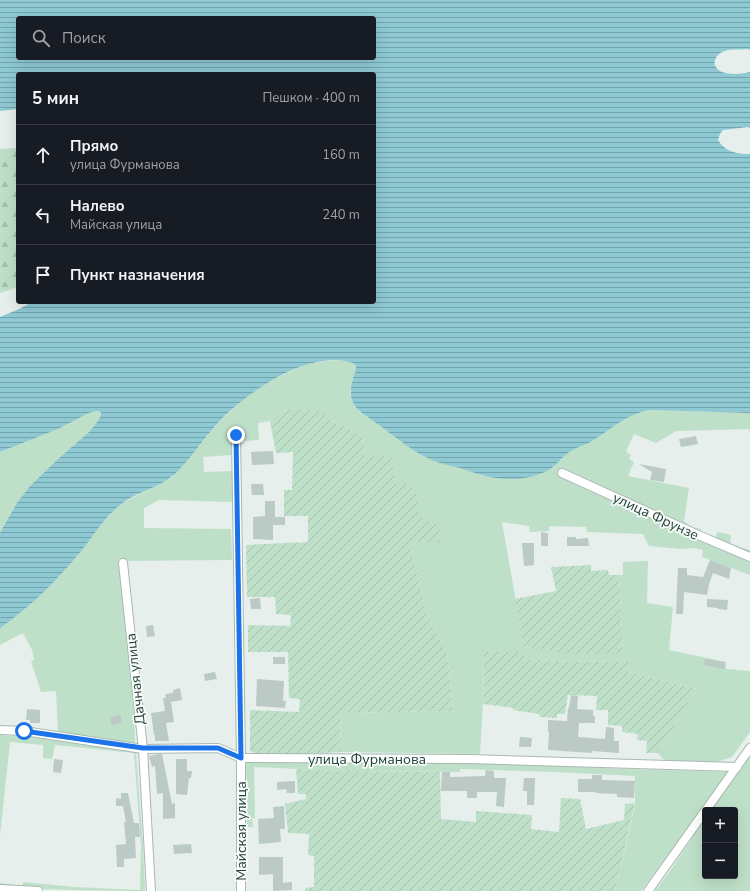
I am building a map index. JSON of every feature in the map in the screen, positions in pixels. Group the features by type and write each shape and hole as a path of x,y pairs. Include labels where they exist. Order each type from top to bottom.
{"street":[{"name":"Майская улица","path":"236,435 241,758 241,891"},
{"name":"улица Фрунзе","path":"562,473 750,557"},
{"name":"Дачная улица","path":"124,563 143,748 151,891"},
{"name":"улица Фурманова","path":"0,730 24,731 143,748 218,748 241,758 470,759 736,767"},
{"path":"708,807 750,748"},
{"path":"648,891 702,815"},
{"path":"0,889 38,891"}],"green space":[{"path":"16,148 16,288 0,293 0,149"},
{"path":"341,360 348,361 355,365 356,369 350,393 355,406 360,412 410,448 433,460 553,467 566,453 575,448 586,445 621,421 638,412 649,410 750,413 750,434 749,429 676,431 656,443 634,434 626,451 631,455 629,459 634,462 628,476 689,488 684,521 691,527 701,529 702,534 716,537 717,532 731,535 730,545 750,550 750,575 702,557 703,550 694,548 681,549 649,546 643,534 587,532 586,527 549,526 549,531 530,532 529,526 502,522 524,647 623,653 619,575 623,575 623,562 648,561 647,603 673,607 669,650 726,662 726,669 750,671 750,732 732,757 716,762 665,761 658,753 696,689 628,672 628,661 569,662 524,659 524,652 484,652 480,754 341,752 340,713 453,711 447,653 427,615 410,543 418,516 418,497 396,484 365,455 363,436 308,410 281,411 270,421 258,423 259,440 245,441 244,433 232,434 231,455 203,457 204,472 232,471 232,502 159,500 144,508 144,528 231,529 232,560 120,561 134,710 135,744 58,732 56,691 41,692 31,661 34,660 32,650 23,633 0,645 0,628 25,609 58,577 120,504 172,477 215,426 246,397 270,381 306,364"},
{"path":"96,411 101,412 98,421 89,432 30,486 0,533 0,452 58,429"},
{"path":"281,411 322,411 329,419 363,436 365,455 391,457 396,484 409,484 418,497 418,516 439,525 440,542 410,543 427,615 447,653 453,711 340,713 341,752 264,756 250,751 250,710 299,712 300,699 289,698 288,652 248,652 248,625 290,626 291,615 276,614 275,597 247,597 246,545 308,542 308,516 284,516 284,490 292,490 293,452 276,453 270,421"},
{"path":"591,565 591,571 608,570 609,575 619,575 623,653 578,655 524,647 515,599 556,591 551,567"},
{"path":"484,652 525,652 524,659 569,662 628,661 628,672 696,689 658,753 646,753 647,741 637,740 638,734 622,732 622,726 608,725 608,710 596,710 597,696 568,695 565,714 557,714 557,718 540,717 539,714 513,710 513,708 483,704"},
{"path":"0,735 50,739 134,751 136,753 145,891 72,890 0,886 0,883 23,886 23,882 75,887 140,890 141,846 134,753 55,745 52,759 43,758 43,745 10,742 0,835"},
{"path":"750,755 750,891 655,891 702,823 702,879 738,879 738,807 713,807"},
{"path":"246,762 483,763 728,772 641,891 615,891 635,806 635,776 460,769 460,772 345,771 254,767 255,818 252,818 253,827 247,827"},
{"path":"296,769 440,772 441,819 476,822 476,811 532,815 531,829 559,832 561,798 580,799 586,829 624,820 625,804 635,803 615,891 305,891 305,888 314,887 314,856 308,855 309,834 288,833 285,804 306,799 306,794 298,794"}],"water":[{"path":"0,0 750,0 750,50 724,51 715,59 715,66 722,72 728,74 750,72 750,128 723,130 718,140 724,147 732,152 750,154 750,413 649,410 640,412 624,420 587,444 570,451 547,471 526,478 503,479 438,463 408,447 360,412 355,406 351,397 351,388 356,368 351,362 329,360 311,363 274,379 241,402 215,426 177,472 159,485 126,501 115,510 54,582 23,611 0,628 0,533 17,503 30,486 89,432 98,421 101,412 96,411 89,413 58,429 0,452 0,317 28,304 376,304 376,72 16,72 16,109 0,111"}],"building":[{"path":"696,436 698,444 681,447 679,439"},
{"path":"273,451 274,464 252,465 251,452"},
{"path":"639,464 666,469 664,482 650,480 652,472"},
{"path":"251,484 263,484 264,495 252,495"},
{"path":"265,501 275,501 275,517 285,517 285,525 273,525 273,540 253,539 253,517 265,516"},
{"path":"541,532 548,533 548,546 541,546"},
{"path":"567,537 576,537 576,539 588,538 589,546 567,546"},
{"path":"522,543 534,543 534,565 524,566"},
{"path":"710,560 731,568 729,579 713,573 707,595 684,592 683,614 676,614 678,568 687,568 687,575 703,577"},
{"path":"260,598 261,609 251,609 250,599"},
{"path":"707,599 728,600 727,610 707,607"},
{"path":"153,625 155,636 147,637 146,626"},
{"path":"273,657 285,657 285,664 273,664"},
{"path":"705,659 725,662 724,669 704,665"},
{"path":"215,672 217,679 205,681 204,674"},
{"path":"257,679 284,681 283,701 286,701 285,708 256,706"},
{"path":"180,688 182,700 171,702 174,722 166,723 169,741 155,741 151,713 165,711 163,698 166,698 165,694 173,693 173,690"},
{"path":"571,695 578,696 577,709 593,710 593,716 595,716 595,723 579,723 578,737 605,739 606,727 614,728 614,741 619,741 619,753 548,750 548,720 567,721"},
{"path":"27,709 40,710 40,723 30,723 30,720 26,720"},
{"path":"121,715 122,723 111,725 110,717"},
{"path":"520,737 532,738 531,747 519,747"},
{"path":"162,754 172,804 175,803 175,818 163,819 163,793 157,794 155,766 152,767 149,756"},
{"path":"54,759 63,760 61,773 53,772"},
{"path":"176,759 187,759 187,771 192,771 191,778 189,778 187,795 176,794"},
{"path":"486,770 494,771 495,778 506,778 504,807 496,806 497,792 477,792 477,798 467,798 467,791 441,791 442,772 450,772 450,777 485,776"},
{"path":"592,775 602,775 602,780 635,781 634,798 617,797 617,794 578,792 578,779 592,779"},
{"path":"524,778 535,778 534,805 527,805 527,791 523,791"},
{"path":"295,781 295,793 287,793 286,789 277,790 277,782"},
{"path":"121,793 128,793 134,823 139,823 140,837 135,837 136,858 124,859 124,867 117,867 116,845 126,844 124,822 126,822 123,806 116,806 116,798 121,799"},
{"path":"284,806 285,829 280,829 281,842 259,844 258,819 274,818 273,807"},
{"path":"191,844 192,853 174,854 173,845"},
{"path":"259,857 283,857 283,883 292,882 292,890 273,891 273,874 259,875"}],"route":[{"path":"24,731 143,748 218,748 241,758 236,435"}]}
